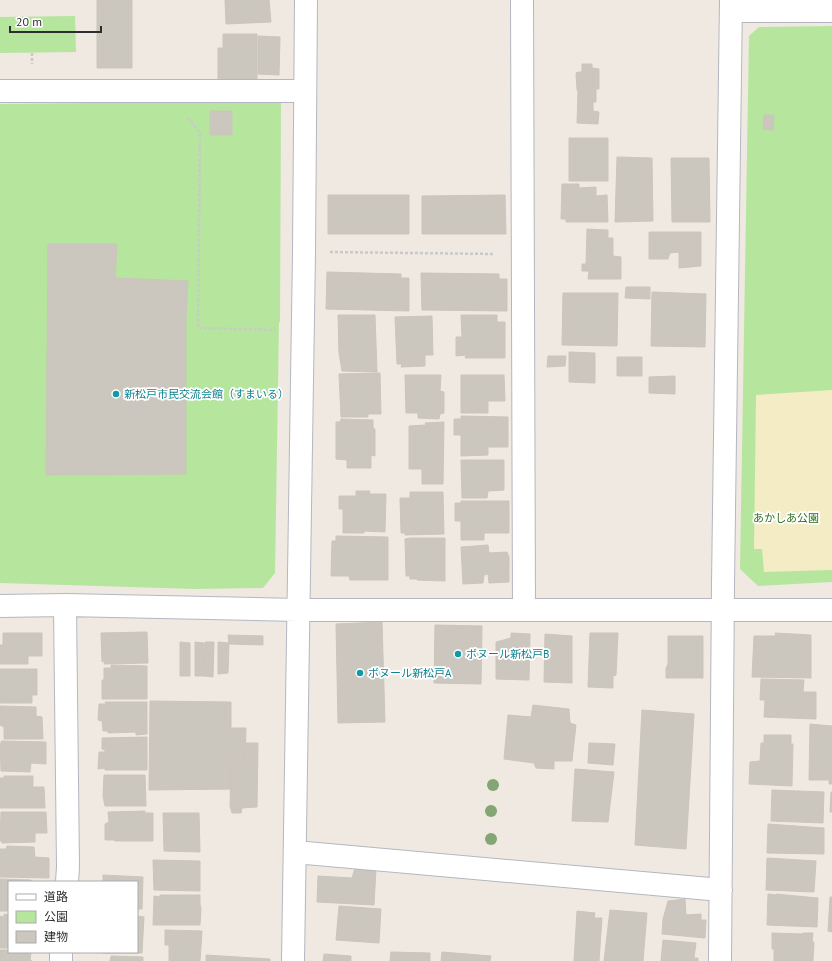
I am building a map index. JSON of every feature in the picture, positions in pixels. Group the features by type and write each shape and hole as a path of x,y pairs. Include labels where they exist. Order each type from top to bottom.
{"street":[{"path":"293,961 304,252 306,0"},
{"path":"522,0 524,610"},
{"path":"720,961 731,6 832,11"},
{"path":"0,90 306,91"},
{"path":"0,606 298,610 832,610"},
{"path":"65,606 67,881"},
{"path":"295,852 721,890"}],"path":[{"path":"187,117 200,133 198,328 283,330"},
{"path":"304,252 524,254"}],"green space":[{"path":"75,16 76,52 0,53 0,17"},
{"name":"あかしあ公園","path":"832,26 832,582 758,586 740,569 749,36 759,27"},
{"path":"281,101 280,322 275,573 263,588 195,589 0,583 0,104"}],"sand":[{"path":"832,390 832,570 764,572 762,549 754,549 756,395"}],"building":[{"path":"97,0 132,0 132,68 97,68"},
{"path":"225,0 269,0 271,22 226,24"},
{"path":"223,34 257,34 257,79 218,79 218,48 223,48"},
{"path":"258,36 280,37 279,75 258,74"},
{"path":"582,64 592,64 592,68 599,69 599,89 596,89 596,102 593,102 593,111 599,112 598,124 577,123 578,91 576,73 582,72"},
{"path":"210,111 232,111 232,135 210,135"},
{"path":"764,115 774,115 773,130 763,129"},
{"path":"569,138 608,138 608,181 569,181"},
{"path":"617,157 652,158 653,221 615,222"},
{"path":"671,158 709,158 710,222 672,222"},
{"path":"562,184 579,184 579,188 596,187 596,196 607,195 608,222 566,222 566,219 561,219"},
{"path":"328,195 409,195 409,234 328,234"},
{"path":"505,195 506,234 422,234 422,196"},
{"path":"587,229 608,230 608,238 613,238 613,256 621,257 621,279 588,279 589,271 582,271 582,264 586,264"},
{"path":"649,232 701,232 701,266 679,268 679,252 670,253 668,259 649,259"},
{"name":"新松戸市民交流会館（すまいる）","path":"48,244 117,244 115,278 188,281 186,314 186,474 46,475"},
{"path":"327,272 401,274 401,278 409,278 409,311 326,309"},
{"path":"421,273 499,274 499,279 507,279 507,311 422,310"},
{"path":"626,287 650,287 650,299 625,298"},
{"path":"652,292 706,294 705,347 651,346"},
{"path":"563,293 618,293 617,346 562,345"},
{"path":"338,315 375,315 377,372 342,371 339,353"},
{"path":"461,315 497,315 497,322 505,322 505,358 465,358 466,355 456,356 456,337 462,337"},
{"path":"432,316 433,355 425,355 425,366 401,367 402,364 397,364 395,317"},
{"path":"569,352 595,353 595,383 569,382"},
{"path":"548,356 566,356 565,366 547,367"},
{"path":"617,357 642,357 642,376 617,376"},
{"path":"380,373 381,414 368,414 368,417 341,417 339,374"},
{"path":"405,375 441,375 440,391 444,392 444,413 440,414 439,419 418,418 418,413 406,413"},
{"path":"461,375 504,375 505,401 488,401 488,413 461,413"},
{"path":"675,376 675,394 649,393 649,377"},
{"path":"461,416 508,417 508,447 488,447 488,455 461,456 461,435 454,435 454,419 461,419"},
{"path":"341,419 373,420 373,428 375,429 375,456 371,455 371,468 347,468 347,460 336,459 336,422 340,422"},
{"path":"444,422 443,484 422,484 422,469 409,469 409,426"},
{"path":"461,460 504,460 504,490 488,491 487,498 462,498"},
{"path":"356,491 370,491 369,494 386,494 385,532 364,531 364,533 343,533 343,509 339,509 339,496 356,496"},
{"path":"410,492 443,492 444,534 405,535 405,533 401,533 400,498 410,498"},
{"path":"461,501 509,501 509,533 484,533 484,540 461,540 461,521 455,521 455,503 461,503"},
{"path":"336,536 388,537 388,580 350,580 349,576 331,576 332,541 336,541"},
{"path":"445,538 445,581 417,580 410,579 410,576 406,576 405,539"},
{"path":"488,545 489,553 507,552 509,557 509,582 489,583 488,574 484,575 483,583 463,584 461,547"},
{"name":"ボヌール新松戸A","path":"382,622 385,722 338,723 336,624"},
{"name":"ボヌール新松戸B","path":"435,625 482,626 481,684 434,683"},
{"path":"147,632 148,663 104,664 105,661 102,662 101,633"},
{"path":"3,633 42,633 42,656 28,656 28,664 0,664 0,645 3,645"},
{"path":"511,633 530,634 529,680 496,679 496,642 511,638"},
{"path":"590,633 618,633 616,675 613,676 613,688 588,687"},
{"path":"775,633 811,635 811,678 752,677 754,636 776,636"},
{"path":"545,634 572,636 572,683 544,682"},
{"path":"228,635 263,636 263,645 229,644"},
{"path":"668,636 703,636 703,678 666,678 666,668 668,664"},
{"path":"180,642 190,643 190,676 180,676"},
{"path":"195,642 204,643 204,676 195,676"},
{"path":"205,642 214,642 213,677 204,676"},
{"path":"218,642 229,643 228,673 218,674"},
{"path":"111,665 147,666 147,699 102,699 102,680 104,680 104,668 111,668"},
{"path":"0,669 37,669 37,695 32,695 32,703 0,703"},
{"path":"761,679 804,680 803,692 816,692 816,719 764,717 765,700 760,700"},
{"path":"150,701 231,702 231,728 246,728 245,765 231,765 231,789 149,790"},
{"path":"105,702 147,702 147,734 136,735 136,732 108,733 108,731 103,731 102,721 98,720 99,704 106,704"},
{"path":"533,705 569,709 570,723 576,725 572,761 554,761 554,769 536,768 534,763 504,759 508,715 531,717"},
{"path":"0,706 36,707 36,716 42,717 43,739 4,739 4,727 0,725"},
{"path":"642,710 694,714 686,849 635,845"},
{"path":"810,724 832,726 832,784 829,784 829,780 809,780"},
{"path":"764,735 791,735 791,744 793,744 792,786 749,784 750,762 760,761 761,743 764,743"},
{"path":"147,737 147,770 98,769 99,752 105,752 105,750 102,749 102,738"},
{"path":"1,741 46,742 46,764 31,763 30,772 1,771"},
{"path":"245,743 258,743 257,807 242,808 241,813 232,813 230,806 231,765 245,765"},
{"path":"589,743 615,744 613,765 588,763"},
{"path":"575,769 614,772 608,822 572,821"},
{"path":"104,775 145,775 146,806 105,806 103,796"},
{"path":"4,776 33,776 33,787 44,787 45,808 0,808 0,778 4,778"},
{"path":"772,790 824,792 823,823 771,821"},
{"path":"831,792 832,812 830,812"},
{"path":"145,811 145,813 153,813 153,841 105,840 105,824 109,822 108,812"},
{"path":"1,812 46,812 47,833 35,833 35,842 2,843 2,841 0,841"},
{"path":"163,813 199,813 200,852 164,851"},
{"path":"768,824 824,828 824,854 767,853"},
{"path":"7,846 34,847 35,857 49,858 49,878 0,877 0,849 6,849"},
{"path":"767,858 816,861 814,892 766,890"},
{"path":"153,860 200,861 200,891 154,890"},
{"path":"355,868 376,869 374,905 317,902 318,876 352,878"},
{"path":"103,875 143,877 142,909 138,909 138,881 103,881"},
{"path":"0,879 31,880 8,881 8,911 0,911"},
{"path":"768,894 818,898 817,927 767,925"},
{"path":"160,895 200,895 200,925 153,925 154,896 160,897"},
{"path":"830,897 832,897 832,932 828,931"},
{"path":"685,899 686,915 701,914 701,920 706,920 705,938 662,934 663,919 668,901"},
{"path":"339,906 381,909 379,943 336,940"},
{"path":"610,910 647,913 643,961 604,961"},
{"path":"577,911 595,913 594,918 602,918 599,961 574,961"},
{"path":"4,914 8,915 8,948 0,948 0,916 4,917"},
{"path":"138,916 144,917 142,953 138,953"},
{"path":"165,930 202,931 200,961 169,961 169,945 165,945"},
{"path":"772,933 813,933 813,961 774,961"},
{"path":"663,940 696,943 694,958 698,958 698,961 661,961"},
{"path":"0,950 8,950 8,953 31,953 30,961 0,961"},
{"path":"391,952 430,953 430,961 390,961"},
{"path":"442,952 491,956 490,961 441,961"},
{"path":"324,954 351,956 351,961 323,961"},
{"path":"206,955 270,959 270,961 206,961"},
{"path":"111,956 143,957 143,961 110,961"}],"place":[{"name":"新松戸市民交流会館（すまいる）","path":"116,394"},
{"name":"ボヌール新松戸B","path":"458,654"},
{"name":"ボヌール新松戸A","path":"360,673"}]}
